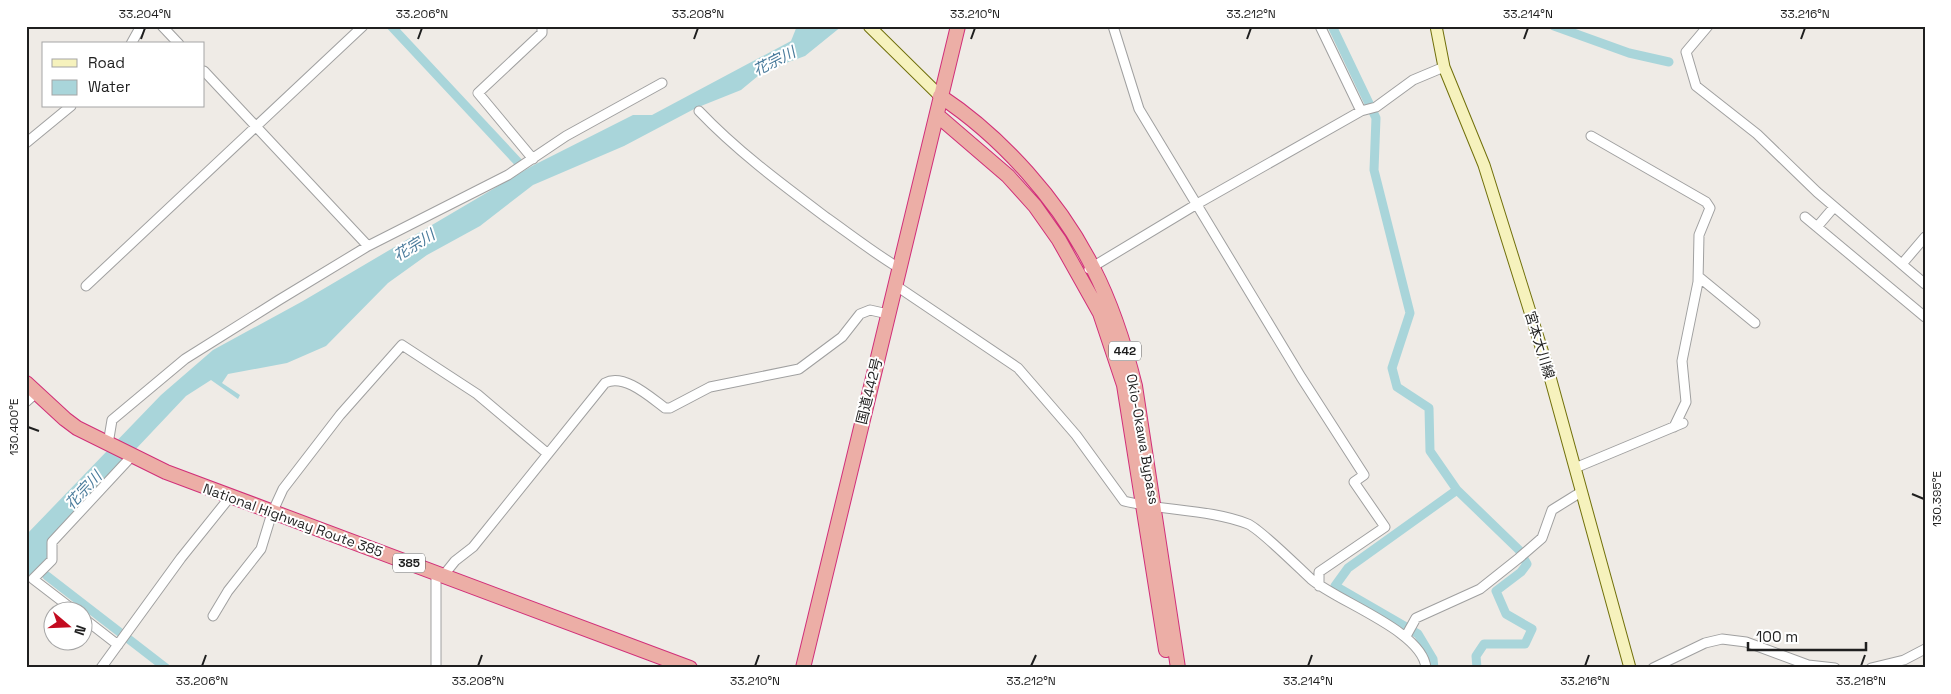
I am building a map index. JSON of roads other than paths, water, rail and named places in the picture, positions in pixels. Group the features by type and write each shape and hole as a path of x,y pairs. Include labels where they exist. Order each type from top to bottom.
{"highway":[{"name":"国道442号","path":"803,668 958,26"},
{"name":"Okio-Okawa Bypass","path":"942,88 960,109 989,134 1020,165 1055,210 1093,267 1127,355 1140,416 1169,668"},
{"name":"Okio-Okawa Bypass","path":"937,115 1008,176 1035,206 1079,275 1100,313 1124,385 1149,506 1178,668"},
{"name":"National Highway Route 385","path":"29,393 65,419 130,456 272,513 690,668"}],"main road":[{"path":"869,26 942,88"},
{"name":"宮本大川線","path":"1436,26 1444,67 1492,190 1547,366 1630,668"}],"street":[{"path":"132,42 141,26"},
{"path":"162,26 177,42"},
{"path":"86,286 196,180 257,128 363,26"},
{"path":"533,159 478,93 542,33 542,26"},
{"path":"1113,26 1139,109 1301,377 1364,475 1354,482 1385,527 1328,564 1319,572 1319,586"},
{"path":"1320,26 1368,109"},
{"path":"1708,26 1686,52 1696,86 1757,134 1826,217 1925,317"},
{"path":"1079,275 1197,204 1368,109 1413,80 1444,67"},
{"path":"205,72 368,246"},
{"path":"110,445 112,420 159,378 212,340 368,246 508,175 566,136 662,83"},
{"path":"26,143 69,108"},
{"path":"699,111 720,133 793,192 882,258 899,268"},
{"path":"1575,468 1679,425 1686,402 1682,362 1699,277 1699,235 1710,208 1706,202 1591,136"},
{"path":"1805,217 1826,217 1902,264 1925,284"},
{"path":"1902,264 1925,236"},
{"path":"1699,277 1755,323"},
{"path":"895,286 1018,368 1076,435 1124,501 1182,510 1247,524 1319,586 1409,631 1424,660 1426,668"},
{"path":"436,668 440,575 473,547 605,382 612,379 625,382 665,408 670,408 710,387 799,369 842,337 860,314 870,310 888,314"},
{"path":"212,616 228,591 260,549 272,513 283,490 304,464 307,456 402,345 477,394 548,454"},
{"path":"63,602 33,579 52,560 52,542 130,456"},
{"path":"1409,631 1416,618 1480,589 1519,558 1542,538 1552,510 1581,492"},
{"path":"101,668 181,558 230,497"},
{"path":"92,624 119,644"},
{"path":"1654,668 1705,643 1722,639 1746,642 1808,665 1835,668"},
{"path":"1871,668 1904,660 1925,649"}],"water":[{"name":"花宗川","path":"797,26 842,26 805,56 764,71 741,90 696,108 624,146 533,185 480,226 427,255 388,283 326,346 287,363 228,374 222,383 240,395 238,399 211,380 186,396 49,541 50,557 28,577 26,576 26,535 161,395 213,350 303,301 532,166 633,115 652,115 791,41"}],"waterway":[{"path":"391,26 518,162"},
{"path":"1332,26 1376,118 1374,170 1410,313 1392,368 1397,387 1429,408 1430,451 1457,490 1519,550 1527,564 1521,572 1496,591 1506,614 1532,629 1525,644 1484,644 1476,656 1477,668"},
{"path":"1554,26 1629,53 1669,62"},
{"path":"1434,668 1433,659 1418,634 1335,586 1348,568 1457,490"},
{"path":"47,576 166,668"}]}
